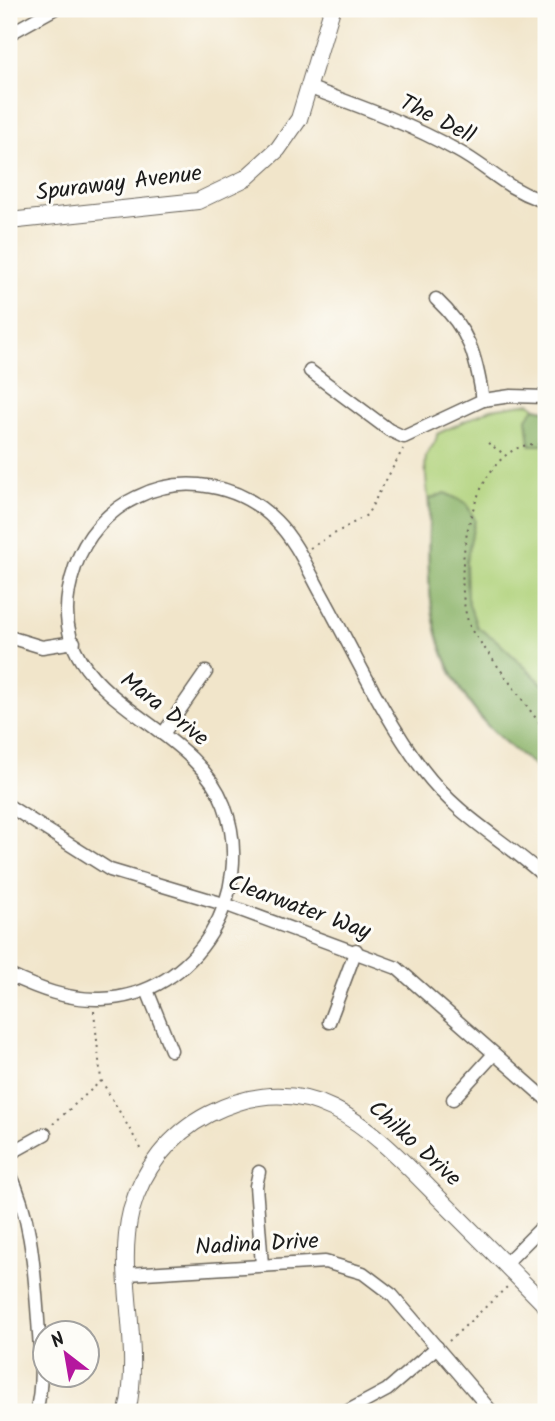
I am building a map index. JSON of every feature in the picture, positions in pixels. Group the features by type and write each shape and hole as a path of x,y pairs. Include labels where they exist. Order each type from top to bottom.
{"street":[{"path":"9,34 54,9"},
{"name":"Spuraway Avenue","path":"9,220 175,205 222,192 255,171 284,143 299,119 332,9"},
{"name":"The Dell","path":"310,88 446,144 507,187 540,201"},
{"path":"436,299 456,319 467,336 483,400"},
{"path":"310,371 400,436 409,436 483,400 511,396 546,397"},
{"name":"Mara Drive","path":"9,975 47,992 77,998 108,999 147,990 175,973 198,952 227,905 234,853 224,804 202,767 163,734 105,692 86,668 74,642 68,610 71,581 83,547 107,516 135,497 180,484 222,489 248,499 269,514 289,537 402,739 433,783 470,821 546,878"},
{"path":"9,637 42,647 74,642"},
{"path":"163,734 206,672"},
{"name":"Clearwater Way","path":"9,806 101,866 227,905 356,950 405,974 546,1099"},
{"path":"329,1022 356,950"},
{"path":"147,990 171,1050"},
{"path":"453,1099 494,1054"},
{"name":"Chilko Drive","path":"127,1412 134,1359 128,1274 130,1219 140,1186 154,1162 186,1129 226,1107 279,1097 322,1104 350,1116 376,1135 546,1306"},
{"path":"9,1154 46,1134"},
{"path":"9,1171 21,1198 31,1237 41,1364 36,1412"},
{"path":"258,1172 256,1186 262,1265"},
{"path":"505,1264 546,1223"},
{"name":"Nadina Drive","path":"128,1274 325,1262 363,1273 392,1295 492,1412"},
{"path":"346,1412 387,1390 439,1350"}],"path":[{"path":"488,443 505,455"},
{"path":"546,445 530,445 505,455 497,463 474,509 465,536 463,614 472,631 546,732"},
{"path":"314,546 366,515 396,463"},
{"path":"94,1016 102,1080 141,1150 154,1162"},
{"path":"61,1116 102,1080"},
{"path":"439,1350 510,1284"}],"green space":[{"path":"530,403 536,408 546,410 546,775 493,731 461,692 440,645 430,596 429,510 425,462 437,434 491,409"},
{"path":"535,408 546,410 546,445 530,445 527,418"},
{"path":"445,493 466,503 475,520 466,562 467,598 477,627 495,639 546,687 546,775 485,723 460,688 438,638 430,585 430,499"}]}
